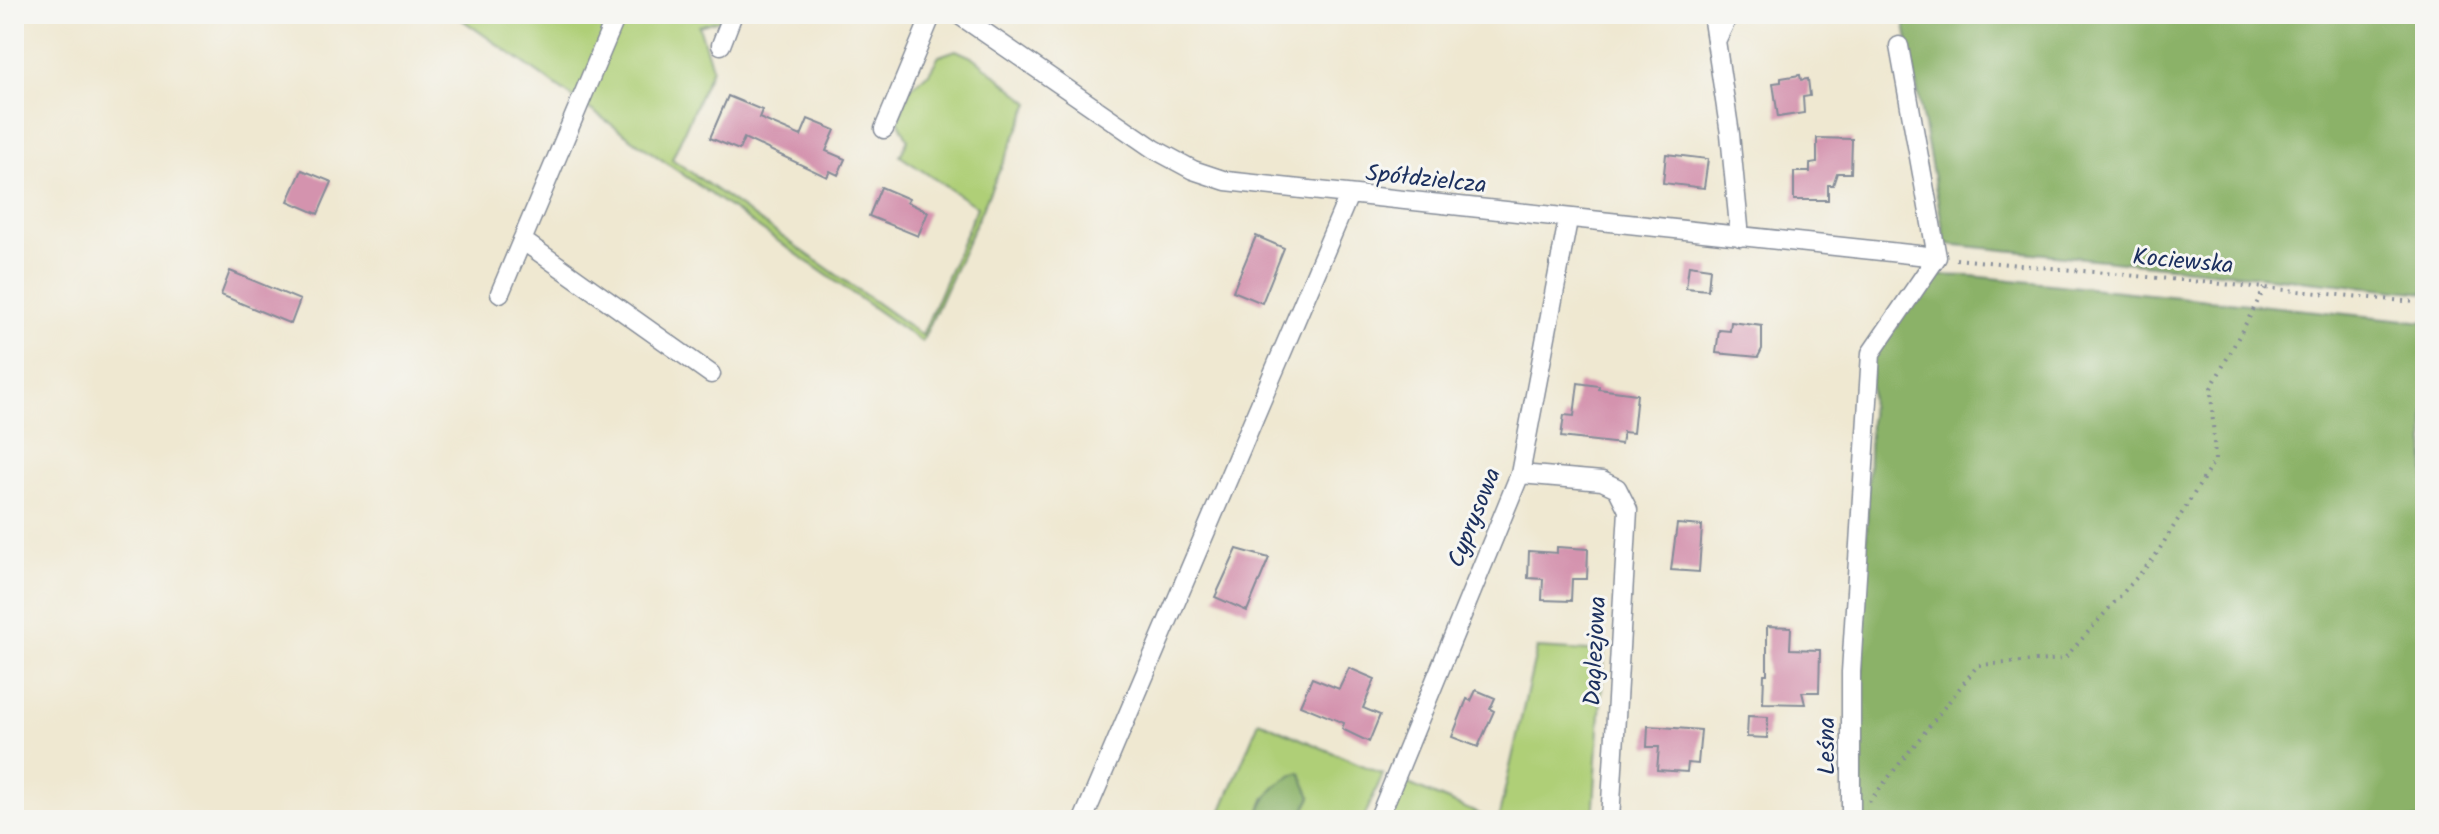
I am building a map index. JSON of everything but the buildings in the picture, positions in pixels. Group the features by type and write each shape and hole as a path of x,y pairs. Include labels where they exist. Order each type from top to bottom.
{"street":[{"path":"500,293 617,14"},
{"path":"721,45 733,14"},
{"path":"884,129 932,14"},
{"name":"Spółdzielcza","path":"958,14 1154,149 1193,170 1226,181 1568,220 1937,257"},
{"path":"1712,14 1730,134 1740,237"},
{"path":"1716,41 1729,14"},
{"path":"1899,46 1937,257"},
{"path":"1083,820 1349,195"},
{"name":"Cyprysowa","path":"1378,820 1520,474 1568,220"},
{"path":"522,240 711,374"},
{"name":"Leśna","path":"1858,814 1851,672 1871,353 1937,257"},
{"name":"Daglezjowa","path":"1520,474 1602,481 1617,488 1628,510 1610,820"}],"path":[{"name":"Kociewska","path":"1937,257 2425,303"},
{"path":"1858,814 1978,665 2064,659 2154,558 2215,460 2211,388 2265,288"}],"green space":[{"path":"454,14 725,14 723,19 699,26 712,68 672,159 922,335 977,207 900,156 908,140 898,120 911,87 929,73 939,56 956,50 976,59 1030,103 922,342"},
{"path":"1903,14 2425,14 2425,293 1946,244"},
{"path":"1924,275 1971,276 2425,322 2425,820 1858,820 1872,354"},
{"path":"1537,648 1604,652 1593,820 1498,820"},
{"path":"1259,721 1383,774 1363,820 1299,820 1311,797 1265,797 1256,820 1218,820"},
{"path":"1300,772 1311,797 1299,820 1256,820 1272,790"},
{"path":"1406,783 1493,820 1391,820"}]}
